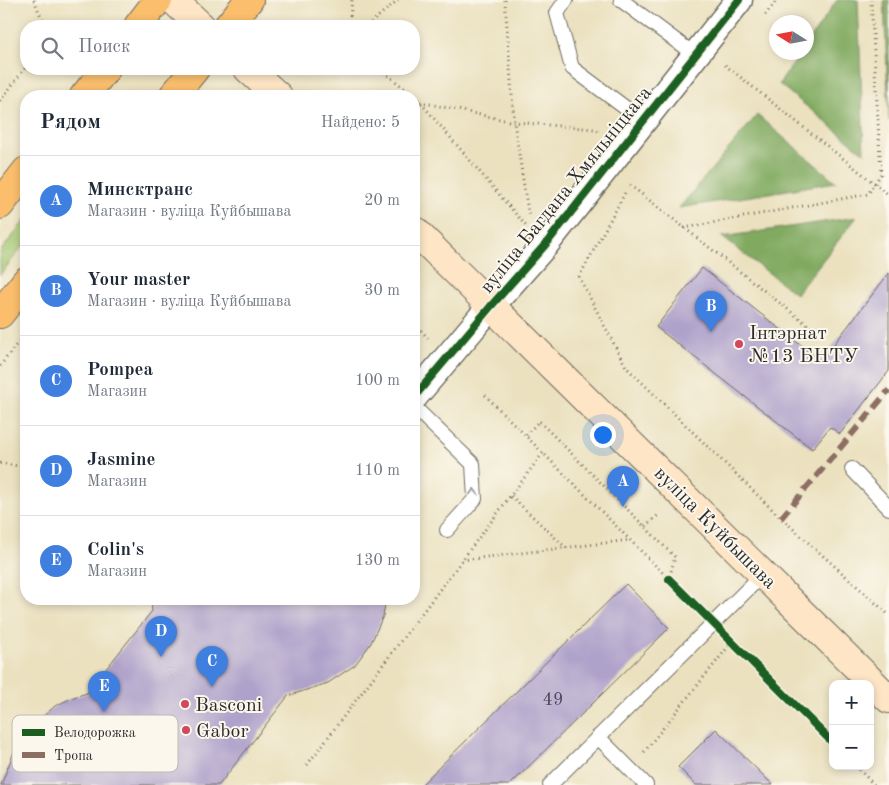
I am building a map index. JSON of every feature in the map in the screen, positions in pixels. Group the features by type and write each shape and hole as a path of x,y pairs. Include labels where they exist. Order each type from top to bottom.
{"main road":[{"path":"143,20 158,0"},
{"path":"173,0 195,20"},
{"path":"233,20 249,0"},
{"path":"89,90 101,75"},
{"path":"178,90 190,75"},
{"path":"255,75 271,90"},
{"path":"0,205 20,179"},
{"name":"вуліца Куйбышава","path":"420,236 889,699"},
{"path":"0,314 20,289"}],"street":[{"name":"вуліца Багдана Хмяльніцкага","path":"420,390 545,245 739,0"}],"lane":[{"path":"566,0 557,14 572,68 643,121"},
{"path":"621,0 695,55"},
{"path":"420,413 473,464 475,499 447,530"},
{"path":"852,469 889,508"},
{"path":"550,785 763,574"},
{"path":"598,738 646,785"}],"path":[{"path":"34,0 42,20"},
{"path":"350,20 352,0"},
{"path":"374,20 398,0"},
{"path":"420,102 531,232 514,122 505,0"},
{"path":"760,22 777,0"},
{"path":"684,228 868,194 882,174 871,0"},
{"path":"719,73 731,58"},
{"path":"725,65 889,195"},
{"path":"0,101 20,75"},
{"path":"388,75 406,90"},
{"path":"420,102 514,122 594,129 626,142"},
{"path":"636,177 579,277 626,367 781,518 889,615"},
{"path":"630,185 809,326"},
{"path":"420,329 434,344"},
{"path":"0,366 20,340"},
{"path":"485,395 829,739"},
{"path":"526,436 539,421 645,526 675,557 668,579"},
{"path":"307,765 543,453"},
{"path":"0,463 20,466"},
{"path":"511,496 566,548"},
{"path":"462,560 630,540"},
{"path":"630,769 732,642"},
{"path":"860,770 874,785"}],"green space":[{"path":"837,0 858,0 864,153 779,84 796,60 814,60 814,34"},
{"path":"884,0 889,0 889,121"},
{"path":"757,115 836,182 679,208"},
{"path":"857,217 796,294 722,237"},
{"path":"20,227 20,250 0,275 0,252"}],"building":[{"name":"Інтэрнат №13 БНТУ","path":"702,268 821,361 889,273 889,371 840,434 830,427 812,449 656,327"},
{"path":"626,584 669,628 510,785 421,785"},
{"path":"152,605 385,605 383,616 371,643 355,665 328,683 288,696 219,785 1,785 12,757 12,772 178,772 178,715 45,715 55,706 87,693 152,611"},
{"path":"716,729 773,785 696,785 678,767"}],"marked path":[{"path":"781,518 889,390"}],"cycle path":[{"path":"420,390 545,245 739,0"},
{"path":"669,579 829,739"}],"place":[{"name":"Your master","path":"711,332"},
{"name":"Інтэрнат №13 БНТУ","path":"739,344"},
{"name":"Минсктранс","path":"623,507"},
{"name":"Jasmine","path":"161,657"},
{"name":"Pompea","path":"212,687"},
{"name":"Basconi","path":"185,704"},
{"name":"Colin's","path":"104,712"},
{"name":"Gabor","path":"186,730"}]}
